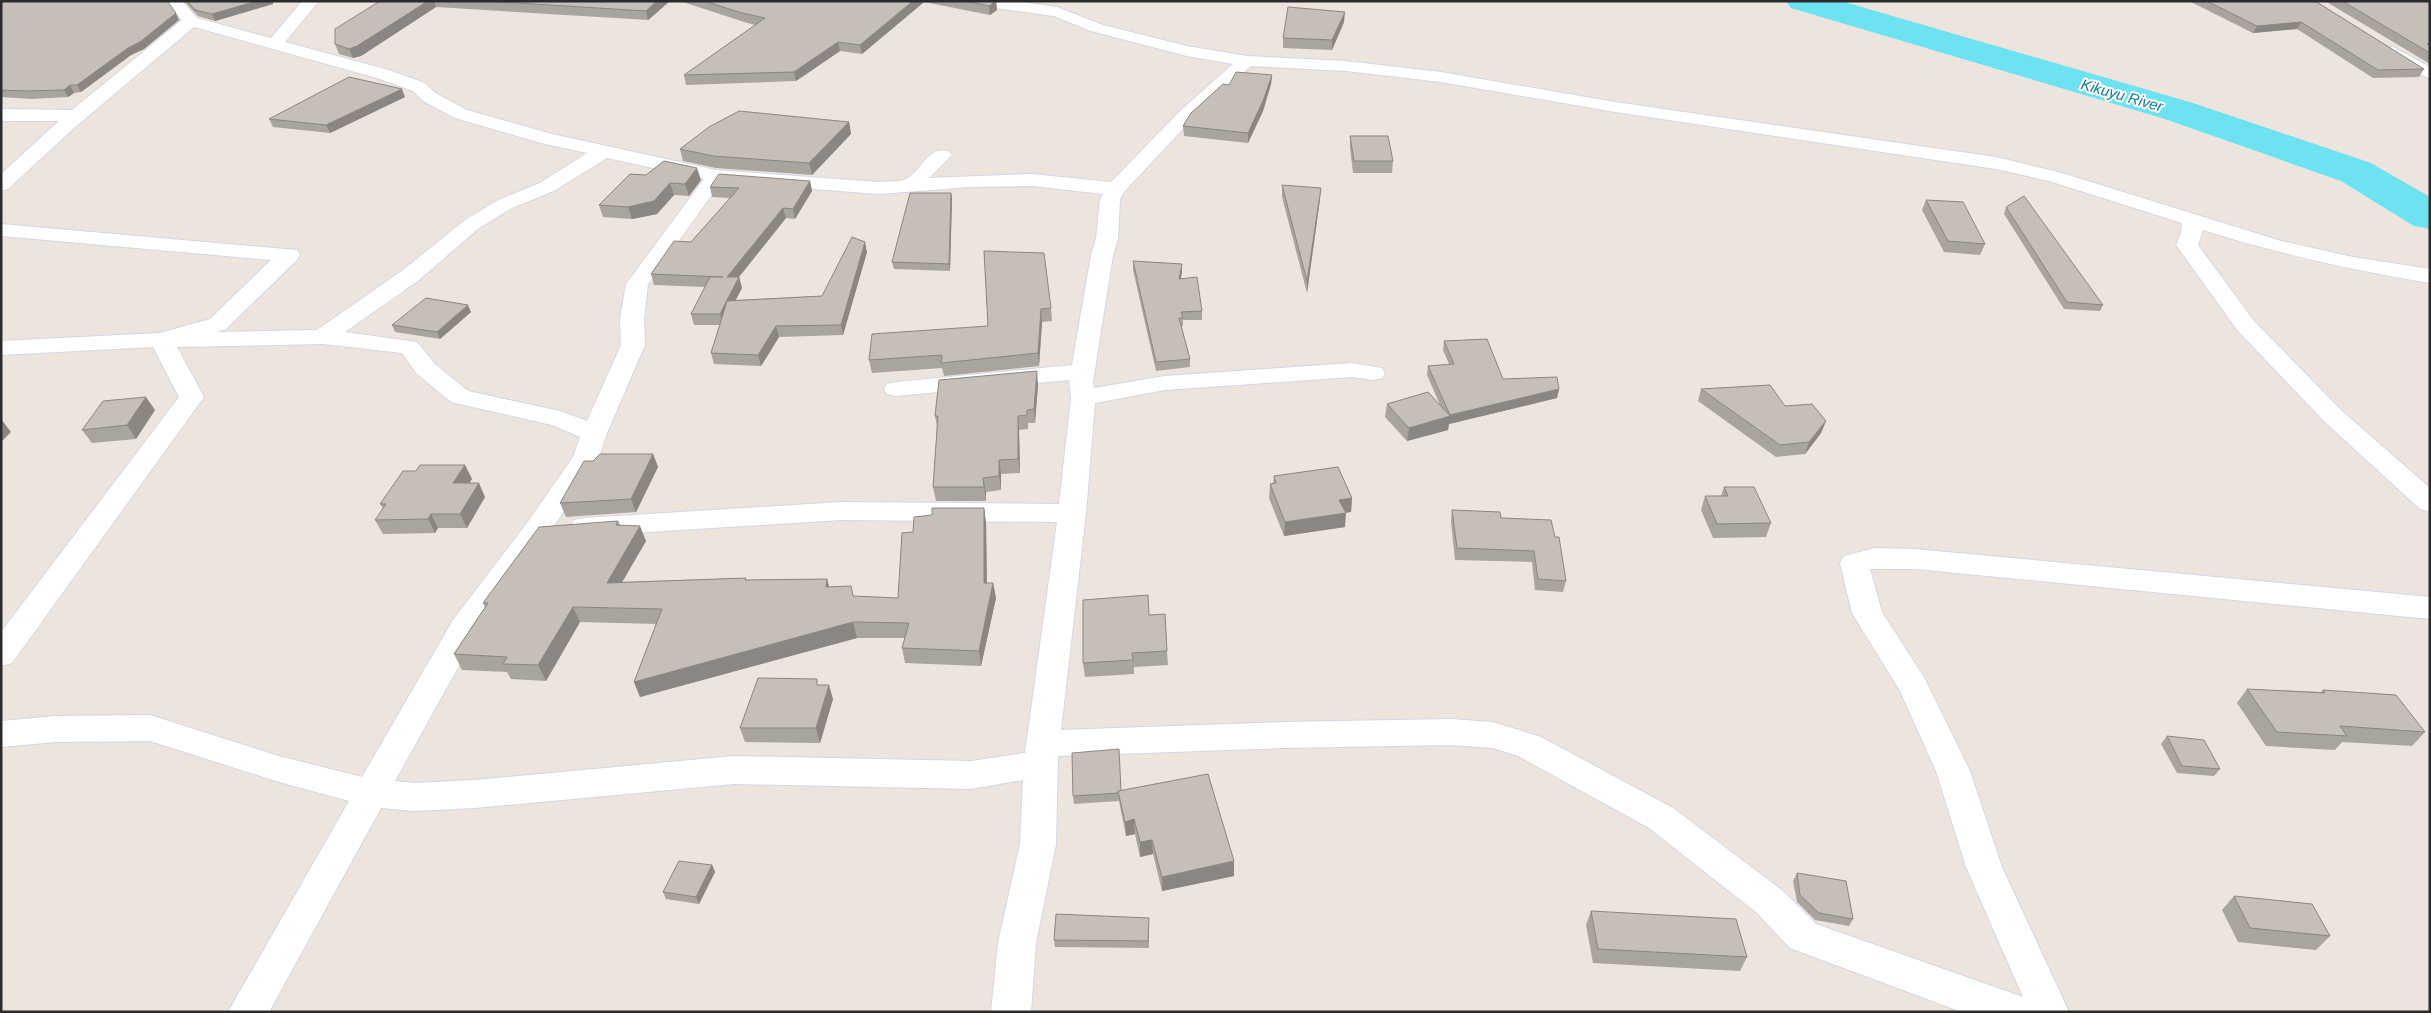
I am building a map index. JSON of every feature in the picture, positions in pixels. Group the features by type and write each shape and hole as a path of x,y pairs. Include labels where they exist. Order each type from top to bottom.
{"street":[{"path":"173,1 191,21 275,43 419,87 429,97 461,114 603,152 716,176 879,188 1032,180 1116,189"},
{"path":"275,43 311,1"},
{"path":"980,1 1057,12 1097,28 1139,39 1187,51 1247,61 1346,66 1441,77 1624,108 1996,163 2055,177 2275,246 2353,264 2430,276"},
{"path":"1,185 24,162 77,116 191,21"},
{"path":"2383,46 2430,74"},
{"path":"1011,1012 1017,943 1038,844 1041,754 1072,513 1083,398 1083,371 1102,255 1107,239 1110,199 1116,189 1187,114 1247,61"},
{"path":"1,115 77,116"},
{"path":"323,337 411,275 472,224 505,204 547,187 603,152"},
{"path":"910,186 942,155"},
{"path":"248,1012 464,628 537,530 586,457 594,432 628,360 632,345 632,319 637,284 716,176"},
{"path":"2192,221 2192,233 2187,245 2246,326 2334,417 2430,503"},
{"path":"1,230 289,255 218,324 162,340"},
{"path":"1,348 162,340 323,337 409,347 426,369 460,397 560,419 594,432"},
{"path":"1,655 192,397 162,340"},
{"path":"1083,398 1165,383 1352,370 1373,373"},
{"path":"896,389 1083,371"},
{"path":"537,530 841,511 1072,513"},
{"path":"2050,1012 1984,867 1953,771 1914,687 1867,613 1854,563 1875,558 1915,559 2430,608"},
{"path":"1,734 56,729 150,728 279,769 370,793 414,797 475,794 734,770 971,775 1041,754 1284,735 1451,732 1493,735 1529,746 1661,818 1770,902 1803,936 2013,1012"}],"building":[{"path":"1,1 167,1 176,13 140,42 128,48 77,85 70,85 64,90 1,90"},
{"path":"187,1 257,1 212,14 195,10"},
{"path":"380,1 428,1 357,46 349,49 335,44 335,29"},
{"path":"486,1 657,1 646,11"},
{"path":"704,1 913,1 860,45 838,42 794,72 684,75 765,18"},
{"path":"965,1 996,1 989,6"},
{"path":"2207,1 2315,1 2424,69 2378,70 2301,22 2257,26"},
{"path":"2342,1 2430,1 2430,44 2427,44 2430,46 2430,53"},
{"path":"1288,7 1345,12 1332,40 1283,38"},
{"path":"1236,72 1272,75 1263,101 1248,133 1183,126 1191,113 1223,84 1229,85"},
{"path":"349,77 402,89 326,125 269,119"},
{"path":"739,111 849,122 809,163 713,156 680,149 709,127"},
{"path":"1350,136 1388,136 1393,161 1354,161"},
{"path":"664,161 697,168 685,184 670,183 654,201 628,207 599,205 630,174 646,175"},
{"path":"719,174 810,181 793,209 783,208 727,277 739,277 720,314 691,314 710,277 723,277 651,274 674,241 691,242 739,188 710,187"},
{"path":"1282,185 1321,188 1307,281"},
{"path":"910,193 951,193 949,264 892,262"},
{"path":"2024,196 2103,305 2067,302 2006,207"},
{"path":"1926,200 1963,202 1985,244 1948,241"},
{"path":"852,237 865,242 841,325 776,326 758,355 711,353 727,301 822,296"},
{"path":"984,251 1044,253 1051,308 1041,309 1038,353 941,363 942,355 869,360 872,334 988,326"},
{"path":"1133,261 1182,264 1179,279 1197,277 1202,311 1181,312 1183,318 1179,318 1190,359 1156,362"},
{"path":"426,298 468,305 437,332 392,325"},
{"path":"1487,339 1503,379 1557,377 1559,389 1450,415 1428,366 1454,364 1444,341"},
{"path":"1037,371 1034,409 1027,410 1027,415 1018,416 1018,459 999,460 999,476 983,478 984,487 933,487 938,416 935,416 939,380"},
{"path":"1770,385 1785,406 1812,404 1826,421 1809,442 1780,445 1701,389"},
{"path":"1428,392 1450,416 1409,428 1387,404"},
{"path":"146,397 127,425 82,430 103,401"},
{"path":"600,454 653,454 631,499 560,503 584,461 593,461"},
{"path":"420,465 465,465 453,483 479,483 460,514 431,514 428,519 375,520 386,504 380,504 403,471 416,471"},
{"path":"1338,467 1352,498 1339,500 1346,513 1285,522 1270,484 1276,483 1274,476"},
{"path":"1724,487 1754,487 1771,523 1717,524 1705,496 1728,496"},
{"path":"932,508 984,508 984,583 993,583 979,651 902,648 909,623 853,622 634,682 662,609 573,607 538,665 503,664 507,657 454,654 488,603 483,603 539,527 618,521 616,525 640,526 607,583 746,578 745,580 827,579 826,587 851,586 853,596 898,598 902,533 913,532 914,517 932,515"},
{"path":"1452,510 1500,512 1501,518 1551,520 1555,537 1559,537 1566,581 1538,579 1534,551 1457,548"},
{"path":"1148,595 1149,615 1165,614 1167,651 1132,653 1133,660 1083,663 1083,600"},
{"path":"758,678 817,679 817,685 829,685 816,728 740,728"},
{"path":"2247,689 2325,693 2323,690 2396,695 2425,732 2340,726 2347,736 2277,732"},
{"path":"2167,736 2204,740 2220,769 2182,766"},
{"path":"1119,749 1121,791 1118,791 1119,793 1073,796 1072,753"},
{"path":"1208,774 1234,861 1162,877 1152,840 1140,842 1134,819 1125,822 1118,791"},
{"path":"679,861 712,865 696,897 663,892"},
{"path":"1797,873 1846,881 1853,919 1819,913 1800,895"},
{"path":"2234,896 2312,904 2330,936 2250,928"},
{"path":"1591,911 1736,919 1747,957 1598,949"},
{"path":"1056,914 1149,918 1148,941 1054,940"}],"waterway":[{"name":"Kikuyu River","path":"1803,1 2179,111 2356,172 2430,216"}]}
